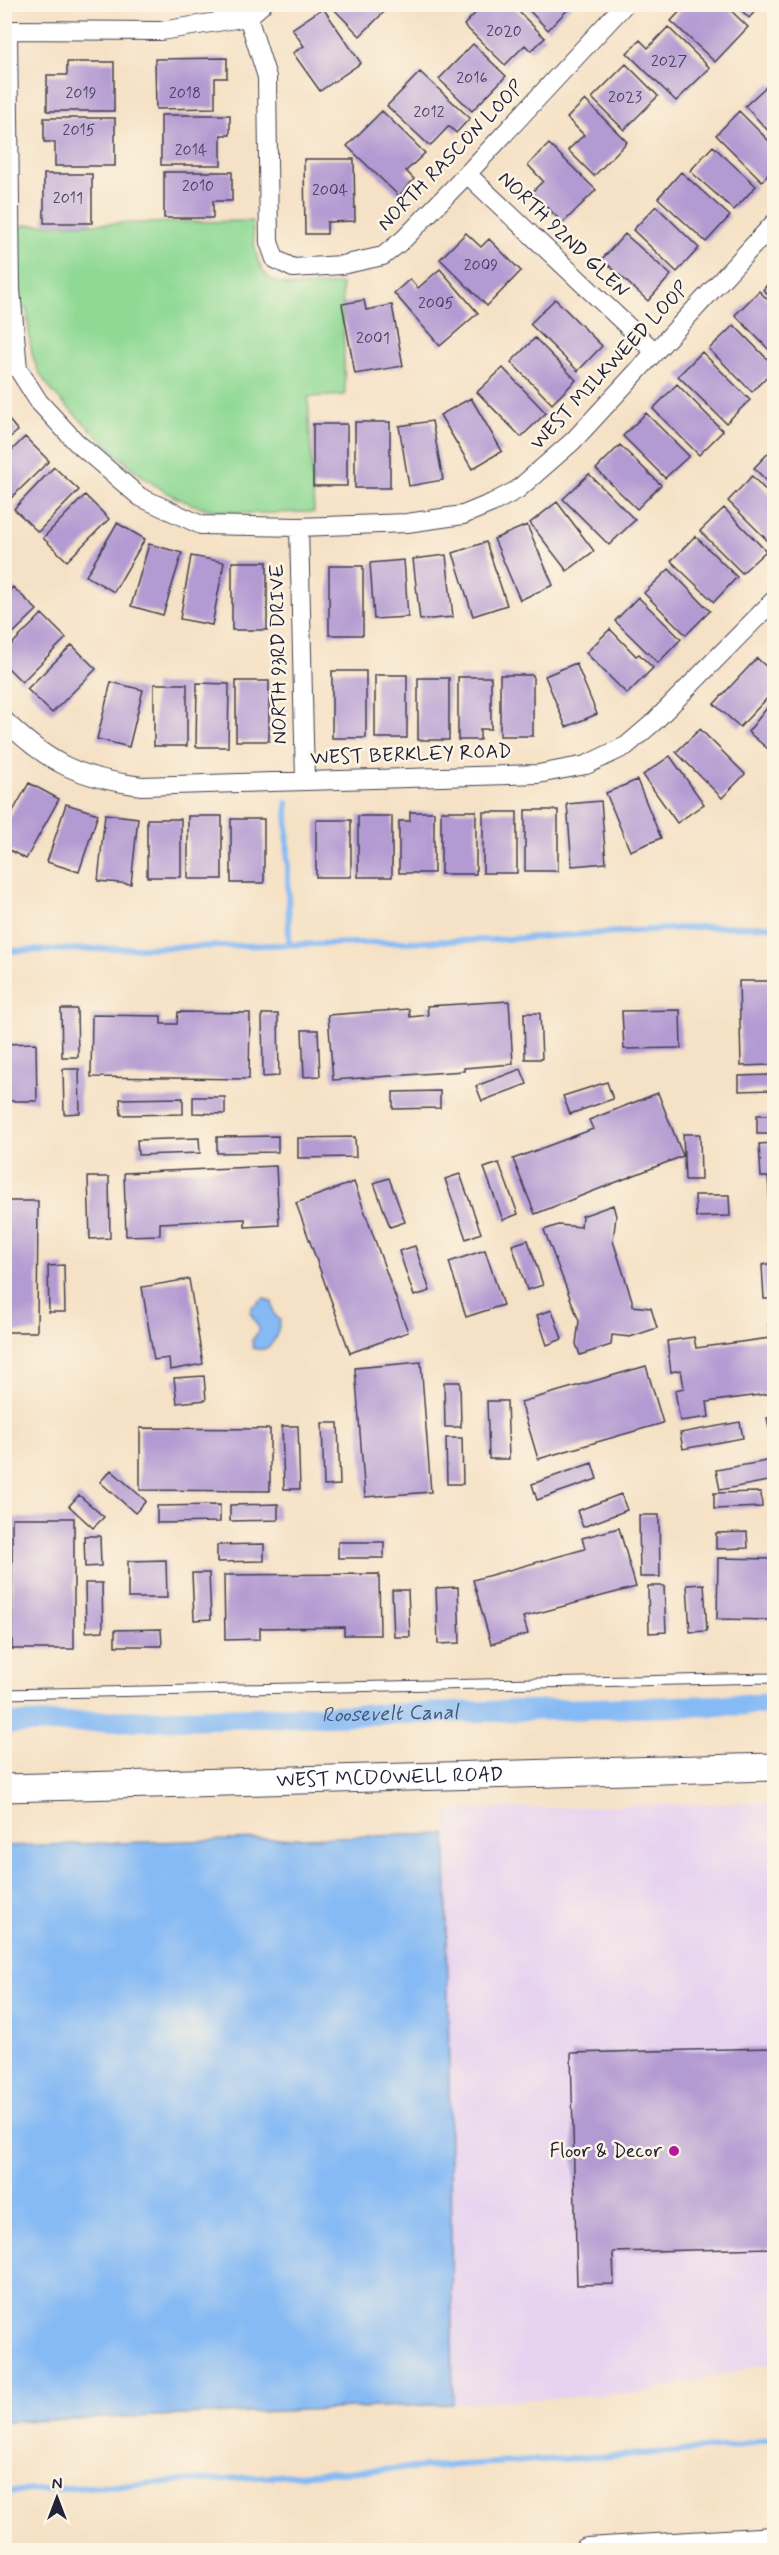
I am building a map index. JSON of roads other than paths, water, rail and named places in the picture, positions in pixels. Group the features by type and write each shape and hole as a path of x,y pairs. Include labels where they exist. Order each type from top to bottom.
{"main road":[{"name":"WEST MCDOWELL ROAD","path":"4,1788 774,1767"},
{"path":"587,2550 774,2539"}],"street":[{"path":"248,17 263,4"},
{"name":"NORTH RASCON LOOP","path":"248,17 267,77 269,242 275,259 293,268 342,265 383,256 405,239 625,4"},
{"name":"WEST MILKWEED LOOP","path":"248,17 161,31 8,30 11,290 18,369 39,402 76,441 140,496 201,525 299,527 407,523 463,515 517,490 591,423 774,223"},
{"name":"NORTH 92ND GLEN","path":"467,174 655,352"},
{"name":"NORTH 93RD DRIVE","path":"299,527 305,781"},
{"name":"WEST BERKLEY ROAD","path":"4,720 47,757 73,771 104,781 142,786 538,774 586,765 626,746 771,610"}],"lane":[{"path":"4,1694 774,1678"}],"water":[{"path":"264,1298 272,1302 274,1314 280,1320 278,1331 273,1342 265,1349 253,1348 252,1340 258,1329 250,1311"},
{"path":"446,1834 453,2404 5,2422 5,1846"}],"waterway":[{"path":"287,802 289,945"},
{"path":"4,951 491,940 699,927 774,926"},
{"name":"Roosevelt Canal","path":"4,1724 774,1704"},
{"path":"4,2492 630,2455 727,2447 774,2438"}],"place":[{"name":"Floor & Decor","path":"674,2151"}]}
